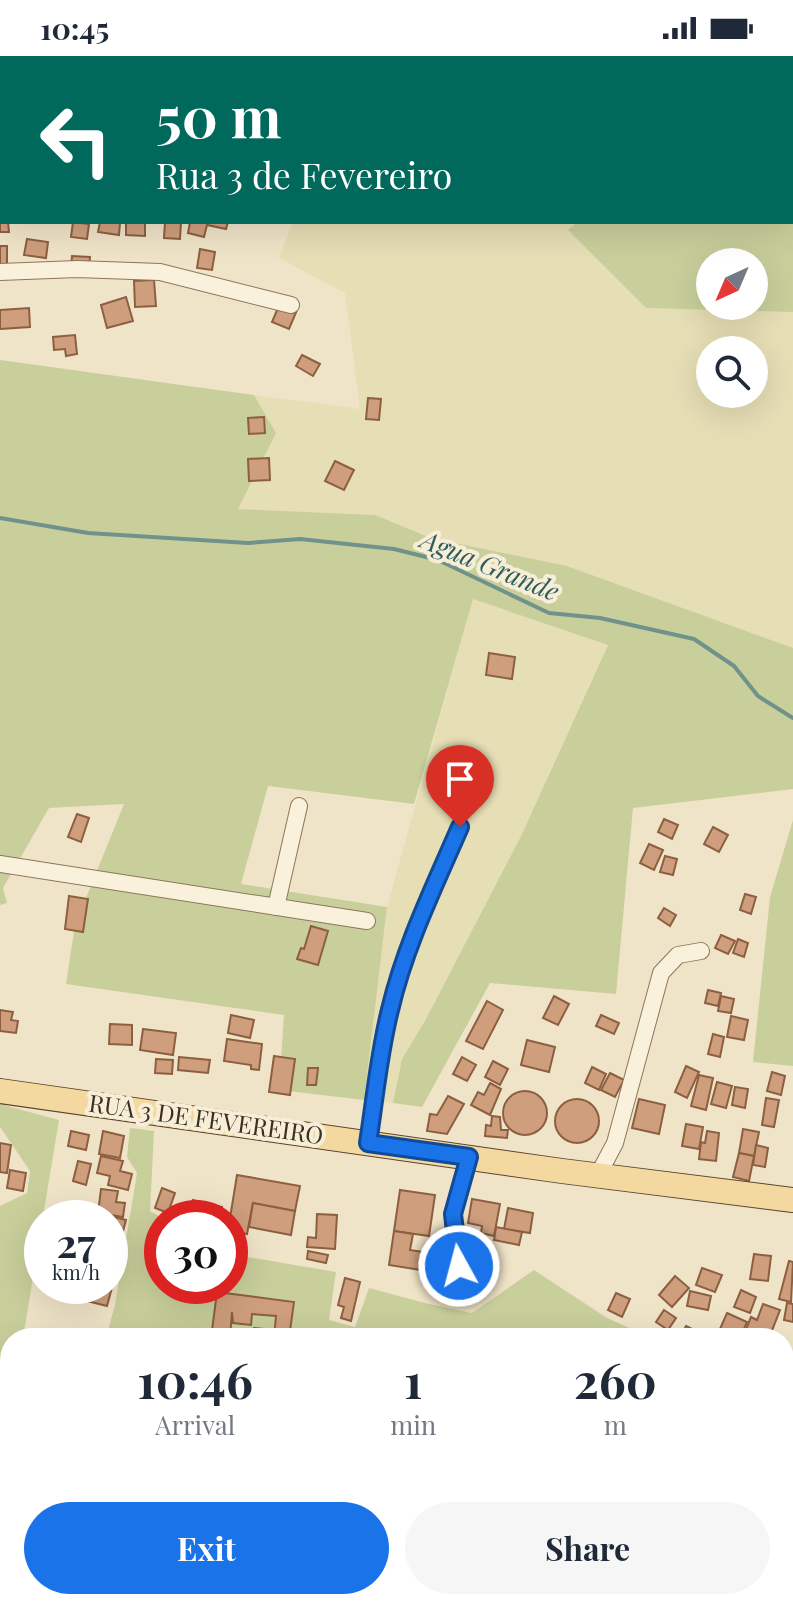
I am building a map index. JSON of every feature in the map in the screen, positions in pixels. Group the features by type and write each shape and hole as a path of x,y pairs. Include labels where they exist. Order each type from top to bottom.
{"main road":[{"name":"RUA 3 DE FEVEREIRO","path":"0,1091 793,1200"}],"street":[{"path":"0,272 77,269 160,272 291,305"},
{"path":"276,907 299,806"},
{"path":"368,1143 384,1038 398,979 418,923 460,827"},
{"path":"0,864 367,921"},
{"path":"598,1175 615,1143 661,973 678,955 701,951"},
{"path":"462,1285 457,1284 458,1249 453,1214 469,1157"}],"shaded area":[{"path":"292,224 575,224 569,231 646,308 696,309 696,320 768,320 768,311 793,312 793,648 567,566 431,538 375,515 237,509 276,433 254,395 360,409 345,293 279,258"},
{"path":"473,598 608,644 522,834 402,1059 393,1103 364,1100 387,907"}],"green space":[{"path":"575,224 793,224 793,312 768,311 768,248 696,248 696,309 646,308 568,230"},
{"path":"0,360 254,395 276,433 238,509 375,515 431,538 567,566 793,648 793,789 633,808 616,994 490,983 422,1107 393,1103 402,1059 522,834 608,645 473,599 414,804 268,786 241,884 387,907 364,1100 279,1090 284,1015 66,984 75,925 124,804 49,808 3,888 7,903 0,905"},
{"path":"793,820 793,1066 753,1062 770,897"},
{"path":"0,1104 59,1120 46,1200 24,1200 24,1304 29,1304 25,1328 0,1328 0,1206 27,1193 30,1171 0,1127"},
{"path":"130,1128 154,1131 151,1200 144,1200 144,1304 248,1304 248,1257 336,1272 329,1320 355,1327 369,1288 472,1313 534,1270 607,1318 630,1328 109,1328 115,1304 128,1304 128,1227 137,1173 127,1157"}],"building":[{"path":"0,224 8,224 9,232 0,232"},
{"path":"73,224 89,224 87,239 71,237"},
{"path":"100,224 120,224 119,235 98,232"},
{"path":"126,224 145,224 145,236 126,235"},
{"path":"165,224 181,224 180,239 164,238"},
{"path":"190,224 227,224 226,229 207,225 204,237 188,233"},
{"path":"27,239 48,242 46,258 24,255"},
{"path":"0,246 7,246 7,265 0,265"},
{"path":"200,249 215,252 212,270 197,268"},
{"path":"72,256 90,257 89,268 71,267"},
{"path":"154,280 156,306 135,307 134,281"},
{"path":"126,297 133,321 107,328 101,305"},
{"path":"280,303 297,310 289,329 272,322"},
{"path":"29,308 30,327 0,329 0,310"},
{"path":"75,335 77,354 66,356 65,349 54,350 53,337"},
{"path":"302,355 320,364 313,376 296,366"},
{"path":"368,398 381,399 379,420 366,419"},
{"path":"264,417 265,433 249,434 248,418"},
{"path":"269,458 270,480 249,481 248,459"},
{"path":"335,461 354,470 344,490 325,481"},
{"path":"489,653 515,657 512,679 486,675"},
{"path":"77,814 89,818 81,842 68,837"},
{"path":"664,819 678,825 672,839 658,832"},
{"path":"713,827 728,835 719,852 704,844"},
{"path":"649,844 663,850 654,870 640,863"},
{"path":"665,856 677,859 673,875 660,872"},
{"path":"745,894 756,897 751,914 740,910"},
{"path":"69,896 88,899 83,932 65,929"},
{"path":"664,908 676,915 670,926 658,918"},
{"path":"311,926 328,931 318,965 297,959 301,948 304,949"},
{"path":"721,935 735,941 728,954 715,948"},
{"path":"738,939 748,943 744,957 733,953"},
{"path":"708,990 721,993 718,1006 705,1003"},
{"path":"554,996 569,1004 558,1025 543,1018"},
{"path":"721,996 734,999 731,1013 718,1011"},
{"path":"487,1001 503,1010 483,1049 466,1041"},
{"path":"0,1010 13,1012 11,1020 18,1021 16,1033 0,1031"},
{"path":"231,1015 254,1020 250,1038 228,1033"},
{"path":"601,1015 619,1023 614,1034 596,1026"},
{"path":"731,1016 748,1020 744,1040 727,1037"},
{"path":"110,1024 132,1025 132,1045 109,1044"},
{"path":"143,1029 176,1033 173,1055 140,1050"},
{"path":"713,1034 724,1037 720,1057 708,1054"},
{"path":"227,1039 262,1044 259,1070 251,1069 251,1065 224,1061"},
{"path":"527,1040 555,1047 549,1072 521,1065"},
{"path":"274,1056 295,1059 290,1095 269,1092"},
{"path":"179,1057 210,1060 208,1073 178,1070"},
{"path":"462,1057 476,1065 467,1081 453,1074"},
{"path":"156,1059 173,1060 172,1074 155,1073"},
{"path":"493,1061 508,1069 500,1085 485,1077"},
{"path":"686,1066 699,1072 687,1098 675,1092"},
{"path":"592,1067 606,1074 599,1090 585,1083"},
{"path":"308,1068 318,1068 316,1085 307,1085"},
{"path":"772,1072 785,1076 781,1095 767,1091"},
{"path":"610,1073 624,1080 615,1097 601,1090"},
{"path":"699,1075 713,1078 706,1110 691,1106"},
{"path":"717,1082 732,1086 726,1108 711,1104"},
{"path":"490,1083 501,1089 490,1115 471,1105 478,1092 484,1095"},
{"path":"735,1087 748,1089 745,1108 732,1105"},
{"path":"525,1091 541,1097 547,1113 541,1129 525,1135 509,1129 503,1113 509,1097"},
{"path":"448,1096 464,1104 447,1134 427,1131 430,1114 437,1115"},
{"path":"766,1098 779,1100 774,1127 762,1125"},
{"path":"577,1099 593,1105 599,1121 593,1137 577,1143 561,1137 555,1121 561,1105"},
{"path":"639,1099 665,1105 659,1134 632,1128"},
{"path":"492,1116 500,1117 501,1130 508,1130 507,1138 485,1136 486,1125 491,1126"},
{"path":"686,1124 703,1127 699,1149 682,1146"},
{"path":"743,1129 759,1132 754,1156 739,1153"},
{"path":"71,1131 89,1135 86,1150 68,1146"},
{"path":"103,1131 124,1136 120,1158 99,1154"},
{"path":"707,1131 719,1133 716,1161 699,1159 701,1142 705,1143"},
{"path":"0,1143 11,1145 7,1173 0,1172"},
{"path":"756,1145 768,1148 765,1167 753,1165"},
{"path":"739,1153 754,1156 749,1181 733,1177"},
{"path":"101,1156 123,1161 120,1171 132,1174 128,1190 108,1185 110,1176 97,1173"},
{"path":"78,1161 91,1164 86,1185 73,1181"},
{"path":"10,1170 26,1173 23,1191 7,1188"},
{"path":"237,1175 300,1186 295,1211 253,1203 248,1229 248,1200 233,1200"},
{"path":"162,1188 175,1193 173,1200 158,1200"},
{"path":"101,1189 118,1191 116,1200 100,1200"},
{"path":"400,1190 435,1195 429,1236 394,1231"},
{"path":"472,1199 500,1204 494,1236 481,1233 482,1226 468,1223"},
{"path":"253,1203 295,1211 291,1235 249,1227"},
{"path":"508,1208 533,1213 530,1233 504,1229"},
{"path":"317,1214 337,1215 335,1249 307,1247 308,1237 316,1238"},
{"path":"496,1227 522,1232 519,1245 494,1240"},
{"path":"394,1231 413,1234 410,1250 436,1254 433,1272 389,1265"},
{"path":"308,1251 328,1255 326,1263 307,1259"},
{"path":"754,1254 771,1256 768,1281 750,1279"},
{"path":"789,1261 793,1262 791,1302 779,1299"},
{"path":"702,1268 722,1275 715,1292 696,1285"},
{"path":"675,1276 689,1288 672,1307 659,1295"},
{"path":"345,1278 360,1282 351,1321 341,1318 344,1307 338,1305"},
{"path":"741,1290 756,1297 750,1313 734,1307"},
{"path":"690,1291 711,1296 708,1310 687,1306"},
{"path":"616,1293 630,1299 622,1317 608,1310"},
{"path":"248,1296 294,1302 290,1328 275,1328 276,1316 252,1314 251,1325 233,1323 232,1312 231,1328 212,1328 215,1304 248,1304"},
{"path":"787,1303 793,1304 793,1322 784,1320"},
{"path":"763,1304 780,1310 773,1328 747,1328 751,1317 757,1320"},
{"path":"664,1310 676,1318 669,1328 656,1322"},
{"path":"727,1313 747,1322 744,1328 720,1328"}],"waterway":[{"name":"Agua Grande","path":"0,518 88,533 248,543 300,539 394,549 438,560 549,613 600,618 694,639 734,666 758,696 793,718"}],"route":[{"path":"459,1266 453,1214 469,1157 368,1143 389,1010 398,979 418,923 460,827"}]}
